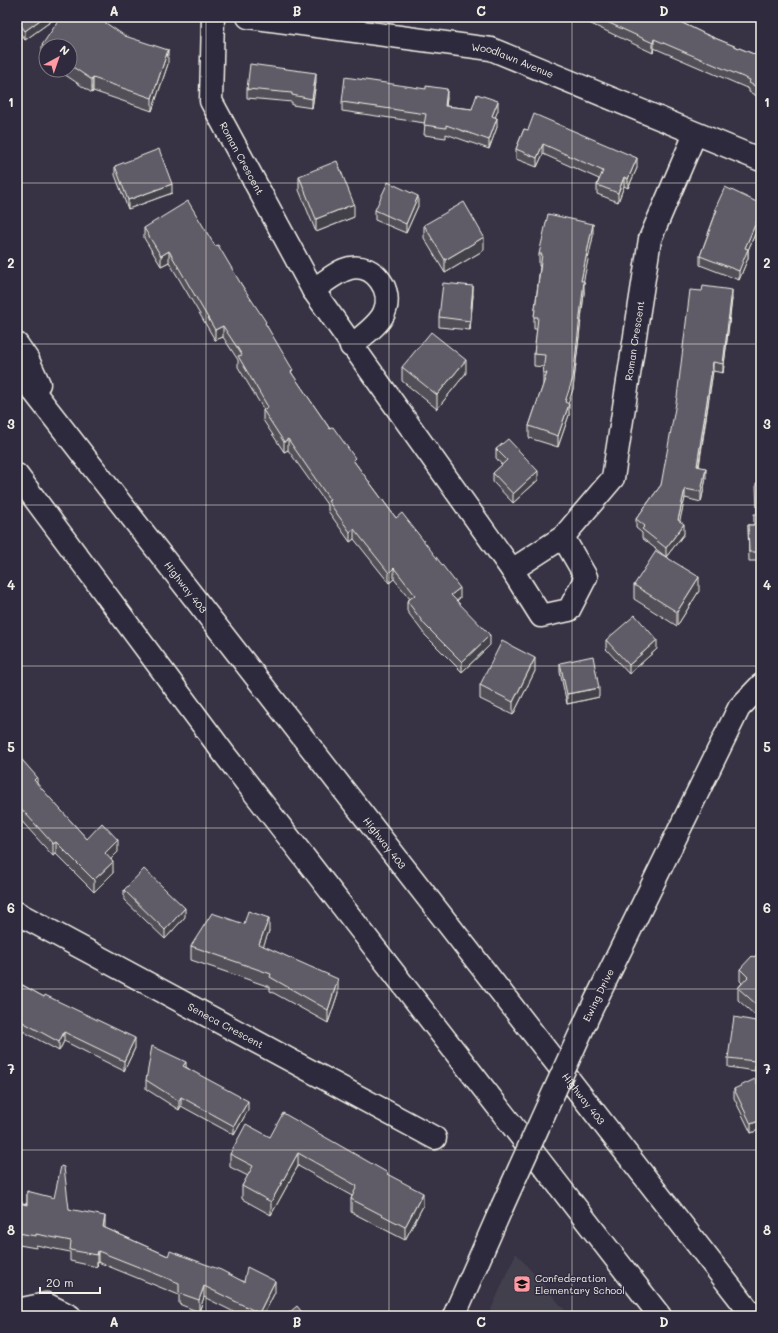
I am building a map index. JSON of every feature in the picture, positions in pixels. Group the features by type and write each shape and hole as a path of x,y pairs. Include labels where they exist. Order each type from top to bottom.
{"main road":[{"name":"Roman Crescent","path":"213,17 211,101 313,290 351,346 512,570 541,616 569,610 586,576 563,538"},
{"name":"Woodlawn Avenue","path":"248,17 490,49 761,160"},
{"name":"Roman Crescent","path":"512,570 563,538 613,478 650,239 695,134"},
{"path":"313,290 341,271 352,268 364,268 374,273 382,281 386,291 387,302 384,313 377,322 351,346"},
{"path":"17,344 28,360 57,422"},
{"name":"Highway 403","path":"17,370 753,1316"},
{"path":"17,475 225,755 660,1316"},
{"name":"Ewing Drive","path":"454,1316 590,1012 739,708 761,684"},
{"name":"Seneca Crescent","path":"17,913 435,1138"},
{"path":"17,1310 46,1304 70,1316"}],"shaded area":[{"name":"Confederation Elementary School","path":"516,1253 570,1316 488,1316"}],"building":[{"path":"17,17 44,17 25,31 17,20"},
{"path":"61,17 97,17 125,36 168,50 152,98 93,78 92,80 78,70 78,38 47,38"},
{"path":"596,17 670,17 705,34 761,57 761,89 749,83 750,80 654,39 653,43"},
{"path":"250,64 316,73 312,99 292,95 292,93 247,89"},
{"path":"345,77 426,89 426,86 447,89 445,106 472,109 477,94 498,101 492,116 497,118 489,140 446,125 446,128 424,125 426,114 342,102"},
{"path":"534,114 637,158 628,179 624,177 618,193 597,185 603,171 543,144 537,158 516,149 524,129 528,130"},
{"path":"159,149 172,184 128,200 115,166"},
{"path":"337,161 354,204 316,219 299,176"},
{"path":"388,182 418,196 406,224 375,210"},
{"path":"725,187 761,204 761,211 745,248 748,249 739,271 700,256 717,210 715,209"},
{"path":"188,201 215,246 218,245 266,322 265,323 293,370 291,372 330,429 333,427 355,458 353,460 396,518 402,513 460,588 451,595 490,635 462,662 425,625 407,601 415,595 394,568 389,573 354,529 350,532 288,439 284,442 263,410 268,407 238,356 242,355 223,326 215,330 169,251 161,256 144,228"},
{"path":"464,202 484,237 445,260 424,225"},
{"path":"548,214 593,224 581,281 584,281 573,378 565,402 569,404 558,436 529,426 547,373 543,373 545,355 534,354 538,317 534,317 542,254 539,254"},
{"path":"443,283 473,286 470,321 439,317"},
{"path":"703,286 732,290 723,364 713,362 697,466 706,468 701,492 685,489 678,520 684,524 666,548 642,529 645,526 636,519 661,485 677,397 690,290 702,291"},
{"path":"431,332 466,360 437,395 402,367"},
{"path":"508,439 538,471 513,494 493,473 507,460 496,449"},
{"path":"756,483 761,483 761,552 749,552 748,525 754,525 754,514 757,514"},
{"path":"656,551 699,577 677,612 634,585"},
{"path":"635,615 657,640 629,665 606,640"},
{"path":"502,641 535,658 513,702 480,685"},
{"path":"593,656 599,688 567,694 560,663"},
{"path":"17,754 37,777 34,780 87,839 102,823 118,840 105,853 113,862 94,880 56,842 53,844 17,804"},
{"path":"144,869 185,908 165,930 124,890"},
{"path":"248,911 269,918 259,944 338,979 328,1010 270,977 271,974 191,946 212,913 244,924"},
{"path":"761,951 761,1002 757,1005 738,988 748,977 740,969 752,956 754,957"},
{"path":"17,982 44,997 45,995 135,1038 124,1061 64,1032 59,1042 17,1019"},
{"path":"734,1017 761,1022 755,1061 728,1058"},
{"path":"152,1046 186,1062 183,1066 248,1101 234,1126 181,1097 179,1101 146,1080"},
{"path":"755,1079 761,1091 761,1120 751,1124 734,1089"},
{"path":"283,1113 388,1173 387,1174 423,1193 405,1227 351,1199 357,1186 298,1153 271,1202 242,1186 253,1166 230,1154 246,1124 270,1137"},
{"path":"61,1166 64,1167 69,1209 105,1216 103,1227 168,1256 170,1251 221,1270 244,1282 247,1267 275,1281 259,1313 204,1286 199,1300 179,1293 179,1283 98,1251 97,1255 70,1250 71,1241 36,1234 36,1236 18,1233 19,1244 17,1244 17,1202 27,1205 27,1191 54,1198"},
{"path":"297,1306 305,1316 285,1316"}],"place":[{"name":"Confederation Elementary School","path":"522,1284"}]}
